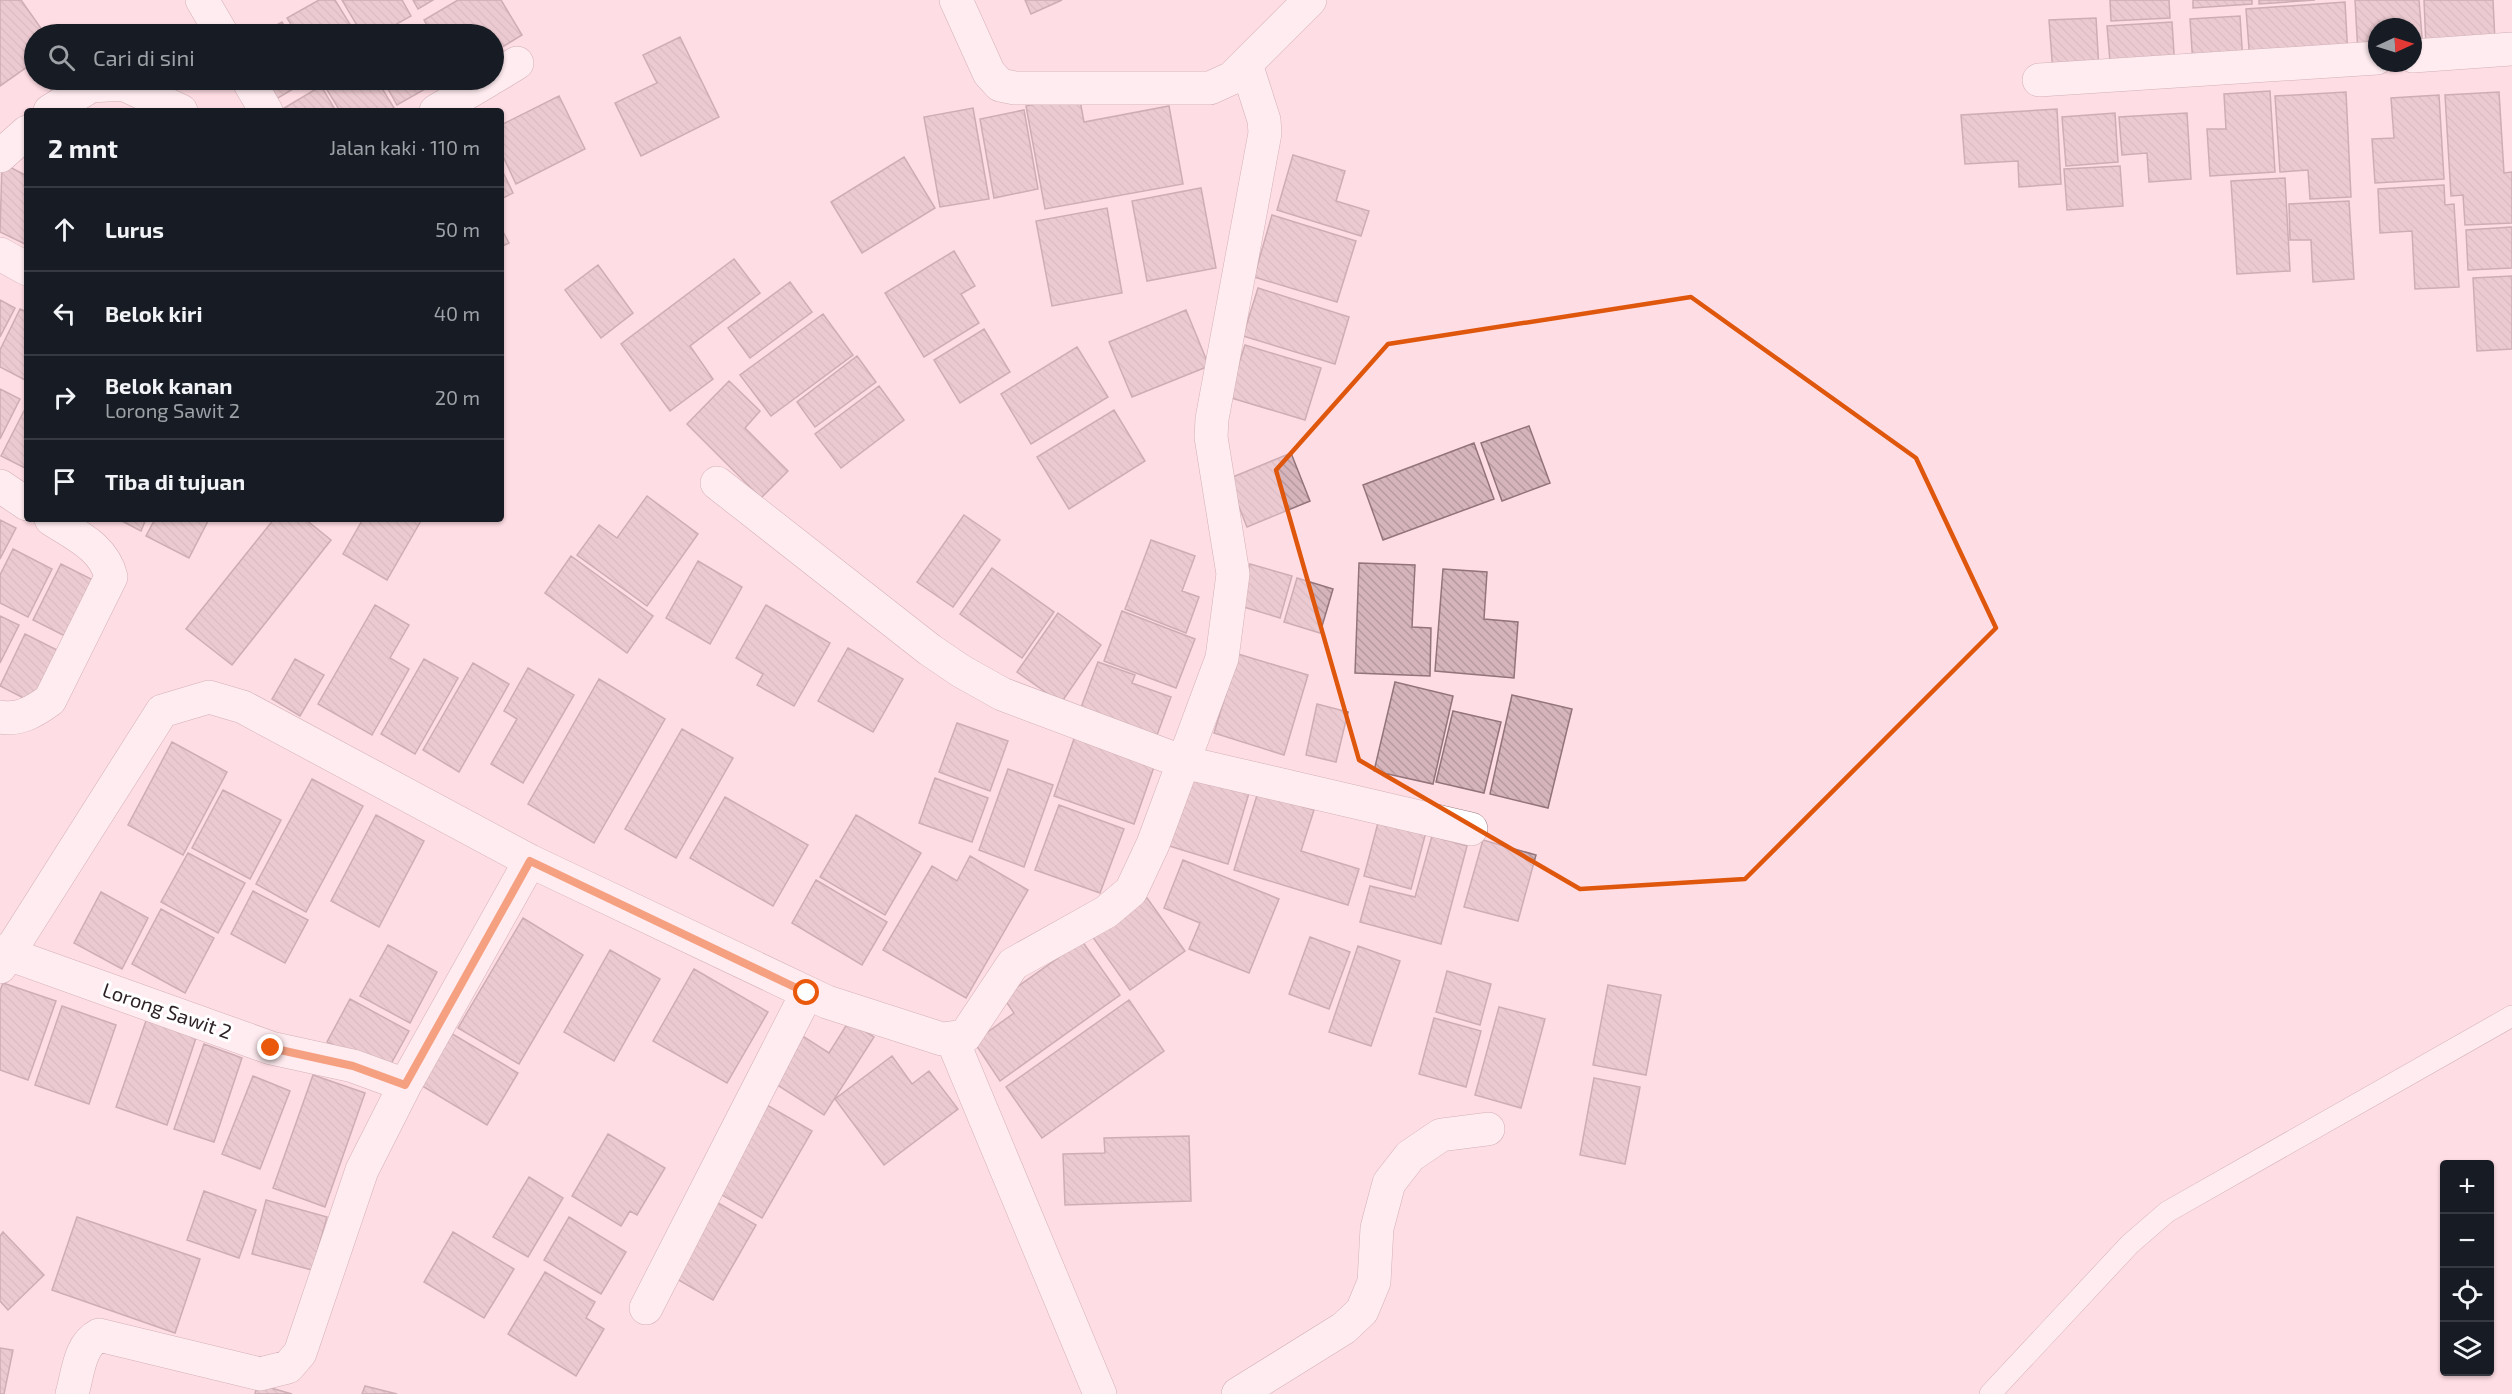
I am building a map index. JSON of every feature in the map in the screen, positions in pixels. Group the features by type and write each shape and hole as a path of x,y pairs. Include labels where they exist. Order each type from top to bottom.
{"street":[{"path":"956,0 989,74 1000,85 1015,88 1210,88 1232,78 1310,0"},
{"path":"2422,55 2512,49"},
{"path":"2039,80 2368,59"},
{"path":"2,958 162,711 209,697 243,707 530,861 807,993 942,1039 965,1036 1013,964 1106,912 1131,891 1153,844 1222,658 1233,574 1211,437 1229,325 1265,134 1264,120 1246,64"},
{"path":"55,108 84,90"},
{"path":"136,90 175,108"},
{"path":"254,90 265,108"},
{"path":"441,108 472,90"},
{"path":"0,156 24,135"},
{"path":"0,254 24,267"},
{"path":"717,483 961,671 1002,694 1183,762 1471,829"},
{"path":"0,486 24,502"},
{"path":"0,717 11,719 35,711 50,700 111,577 107,561 92,545 56,522"},
{"path":"72,1394 85,1348 90,1339 99,1335 260,1374 288,1367 300,1353 362,1170 405,1085 530,861"},
{"name":"Lorong Sawit 2","path":"2,958 271,1048 353,1066 405,1085"},
{"path":"646,1308 807,993"},
{"path":"952,1039 1100,1394"},
{"path":"1238,1394 1335,1333 1362,1311 1374,1282 1377,1228 1389,1183 1410,1156 1441,1135 1488,1129"}],"lane":[{"path":"1990,1394 2130,1244 2167,1212 2512,1016"}],"highlighted area":[{"path":"1691,297 1916,458 1996,628 1745,879 1580,889 1359,760 1276,470 1388,344"}],"building":[{"path":"0,0 21,0 38,24 24,24 24,69 0,86"},
{"path":"319,0 335,0 350,24 291,24 287,18"},
{"path":"342,0 402,0 411,16 397,24 356,24"},
{"path":"413,0 433,0 418,9"},
{"path":"458,0 501,0 522,35 504,46 504,24 426,24 424,20"},
{"path":"1025,0 1062,0 1031,14"},
{"path":"2110,0 2169,0 2170,18 2111,21"},
{"path":"2193,0 2252,0 2252,4 2193,8"},
{"path":"2259,0 2315,0 2259,4"},
{"path":"2355,0 2419,0 2420,18 2368,18 2368,52 2358,53"},
{"path":"2424,0 2493,0 2495,42 2426,47"},
{"path":"2345,2 2348,57 2250,62 2246,9"},
{"path":"2240,16 2243,63 2193,66 2190,19"},
{"path":"2096,18 2099,70 2053,73 2049,20"},
{"path":"2172,22 2175,69 2111,73 2107,26"},
{"path":"680,37 719,117 641,156 615,103 657,83 643,55"},
{"path":"266,90 291,90 273,101"},
{"path":"314,90 323,90 334,108 284,108"},
{"path":"327,90 383,90 394,108 338,108"},
{"path":"389,90 423,90 397,105"},
{"path":"2270,91 2275,172 2210,176 2207,129 2226,129 2224,94"},
{"path":"2346,92 2351,197 2310,199 2308,170 2280,172 2275,96"},
{"path":"2499,92 2504,173 2512,172 2512,223 2465,225 2463,195 2451,196 2445,95"},
{"path":"1079,95 1084,122 1169,106 1183,184 1045,209 1026,106"},
{"path":"2439,95 2444,179 2375,183 2372,139 2394,138 2391,98"},
{"path":"559,96 585,149 516,184 504,158 504,124"},
{"path":"973,108 989,199 940,207 924,117"},
{"path":"2057,109 2061,184 2019,187 2018,161 1965,164 1961,115"},
{"path":"1024,110 1038,189 994,198 980,119"},
{"path":"2115,113 2118,162 2066,166 2062,117"},
{"path":"2187,113 2191,179 2149,182 2147,153 2122,155 2119,117"},
{"path":"1293,155 1345,171 1336,201 1369,211 1361,236 1277,210"},
{"path":"904,157 935,208 862,253 831,202"},
{"path":"2,163 24,174 24,244 0,232"},
{"path":"2120,166 2123,206 2067,210 2064,169"},
{"path":"504,174 513,193 504,198"},
{"path":"2285,178 2290,271 2237,274 2231,181"},
{"path":"2444,185 2445,205 2454,204 2459,287 2415,289 2412,231 2380,233 2378,189"},
{"path":"1201,188 1216,268 1147,281 1132,201"},
{"path":"2349,201 2354,279 2313,282 2311,240 2290,240 2289,204"},
{"path":"1107,208 1122,293 1052,306 1036,221"},
{"path":"1272,215 1356,241 1337,302 1254,277"},
{"path":"2512,227 2512,268 2468,270 2466,230"},
{"path":"504,234 509,243 504,246"},
{"path":"954,251 975,286 961,294 979,323 924,357 885,293"},
{"path":"734,259 760,293 690,346 713,379 670,411 621,344"},
{"path":"598,265 633,313 601,338 565,290"},
{"path":"2512,276 2512,349 2477,351 2473,278"},
{"path":"790,282 812,312 750,358 728,328"},
{"path":"1258,288 1349,317 1335,364 1243,336"},
{"path":"0,300 15,308 0,337"},
{"path":"20,309 24,311 24,379 0,367 0,350"},
{"path":"1186,310 1209,366 1132,397 1109,342"},
{"path":"823,314 853,355 771,416 740,375"},
{"path":"984,329 1010,372 960,403 934,360"},
{"path":"1245,345 1321,368 1305,420 1228,397"},
{"path":"1077,347 1108,397 1031,444 1001,394"},
{"path":"857,356 876,382 815,427 797,402"},
{"path":"729,381 760,411 745,428 788,471 761,498 687,424"},
{"path":"879,386 904,420 841,468 815,434"},
{"path":"0,389 20,399 0,439"},
{"path":"1114,410 1145,461 1069,509 1037,457"},
{"path":"24,411 24,468 1,456"},
{"path":"1529,426 1550,483 1502,501 1481,443"},
{"path":"1474,443 1494,499 1383,540 1363,485"},
{"path":"1291,453 1310,501 1247,527 1228,479"},
{"path":"647,496 698,534 647,606 577,555 599,525 617,538"},
{"path":"964,515 1000,540 953,607 917,582"},
{"path":"0,520 16,528 0,559"},
{"path":"124,522 145,522 141,531"},
{"path":"153,522 207,522 189,558 146,536"},
{"path":"272,522 309,522 331,540 232,665 186,629"},
{"path":"361,522 420,522 387,580 343,554"},
{"path":"1151,540 1195,556 1182,591 1199,597 1186,633 1125,609"},
{"path":"13,549 52,569 28,617 0,603 0,575"},
{"path":"571,556 653,616 627,653 545,593"},
{"path":"698,561 742,587 710,644 666,618"},
{"path":"1359,563 1415,565 1412,627 1431,628 1430,676 1355,673"},
{"path":"61,564 99,583 71,639 33,620"},
{"path":"1250,564 1292,576 1280,618 1237,605"},
{"path":"992,568 1054,612 1022,658 960,614"},
{"path":"1443,569 1487,572 1484,619 1518,622 1514,678 1435,671"},
{"path":"1297,578 1333,589 1320,633 1284,622"},
{"path":"375,605 409,625 390,658 409,669 372,735 318,704"},
{"path":"766,605 830,643 794,706 757,685 763,674 736,658"},
{"path":"1122,611 1195,639 1176,688 1104,661"},
{"path":"1058,613 1101,645 1061,703 1017,672"},
{"path":"0,616 19,625 0,663"},
{"path":"25,634 63,653 37,705 0,686"},
{"path":"848,648 903,679 873,732 818,701"},
{"path":"1238,654 1308,675 1284,755 1214,733"},
{"path":"295,659 324,675 300,716 272,699"},
{"path":"424,659 458,678 415,754 381,734"},
{"path":"1098,662 1135,675 1132,683 1171,697 1153,746 1077,718"},
{"path":"473,663 509,684 459,772 423,750"},
{"path":"528,668 574,695 523,783 491,764 517,719 504,711"},
{"path":"599,679 665,719 594,843 528,804"},
{"path":"1395,682 1453,696 1433,784 1374,771"},
{"path":"1512,695 1572,709 1548,808 1490,794"},
{"path":"1317,704 1348,712 1336,762 1306,755"},
{"path":"1453,711 1501,722 1484,793 1436,782"},
{"path":"957,723 1008,741 990,791 939,772"},
{"path":"682,729 733,758 676,858 625,829"},
{"path":"1075,736 1155,764 1134,824 1054,796"},
{"path":"172,742 227,772 183,855 128,825"},
{"path":"1008,769 1053,785 1024,867 979,850"},
{"path":"1188,774 1249,793 1228,864 1166,845"},
{"path":"935,778 988,798 972,842 919,823"},
{"path":"312,779 363,806 306,912 256,884"},
{"path":"223,790 281,820 250,879 192,848"},
{"path":"1258,792 1314,810 1301,851 1359,869 1348,905 1234,870"},
{"path":"725,797 808,845 773,906 690,858"},
{"path":"1059,805 1124,829 1100,893 1035,870"},
{"path":"376,815 424,841 379,927 331,901"},
{"path":"856,815 921,853 885,915 820,877"},
{"path":"1379,819 1426,832 1411,889 1364,876"},
{"path":"1432,836 1467,846 1441,944 1360,922 1370,886 1415,897"},
{"path":"1483,840 1536,855 1518,921 1464,907"},
{"path":"188,853 245,883 218,933 161,902"},
{"path":"970,856 1028,890 966,998 883,950 932,866 957,881"},
{"path":"1183,860 1279,899 1249,973 1189,949 1200,923 1164,908"},
{"path":"816,880 887,922 862,965 792,923"},
{"path":"253,891 308,920 285,963 231,934"},
{"path":"101,892 148,918 122,969 74,943"},
{"path":"1147,898 1185,951 1130,990 1092,936"},
{"path":"161,909 214,938 185,993 132,964"},
{"path":"523,918 583,955 519,1064 458,1028"},
{"path":"1310,937 1350,952 1329,1009 1289,994"},
{"path":"1082,941 1120,995 1000,1081 974,1042 1014,1013 1003,997"},
{"path":"388,945 437,972 410,1023 360,996"},
{"path":"1358,946 1400,961 1371,1046 1329,1032"},
{"path":"610,950 660,979 614,1061 564,1032"},
{"path":"694,969 768,1012 727,1083 653,1041"},
{"path":"1447,971 1491,984 1480,1025 1436,1012"},
{"path":"3,983 56,1001 28,1080 0,1070 0,991"},
{"path":"1608,985 1661,995 1646,1075 1593,1065"},
{"path":"350,999 409,1031 386,1073 327,1042"},
{"path":"1129,1000 1164,1051 1042,1138 1006,1087"},
{"path":"62,1006 116,1025 89,1104 35,1085"},
{"path":"1499,1007 1545,1019 1521,1108 1475,1095"},
{"path":"147,1018 197,1035 167,1125 116,1107"},
{"path":"1434,1018 1481,1031 1466,1087 1419,1074"},
{"path":"849,1021 874,1037 824,1115 768,1079 798,1033 829,1053"},
{"path":"449,1032 518,1073 487,1125 419,1084"},
{"path":"204,1044 242,1058 214,1142 174,1129"},
{"path":"892,1056 912,1084 929,1071 958,1109 884,1165 835,1099"},
{"path":"313,1075 365,1093 325,1207 273,1188"},
{"path":"253,1076 290,1091 260,1169 222,1154"},
{"path":"1594,1078 1640,1087 1625,1164 1580,1155"},
{"path":"765,1104 812,1131 762,1218 715,1191"},
{"path":"608,1134 665,1168 637,1215 630,1211 621,1226 572,1196"},
{"path":"1189,1136 1191,1201 1065,1205 1063,1154 1105,1153 1104,1138"},
{"path":"529,1177 563,1198 528,1257 493,1237"},
{"path":"204,1191 256,1210 239,1258 187,1240"},
{"path":"266,1200 327,1217 312,1270 252,1254"},
{"path":"713,1200 756,1225 713,1300 670,1275"},
{"path":"77,1217 200,1259 175,1333 52,1290"},
{"path":"569,1217 626,1252 601,1294 544,1260"},
{"path":"3,1232 44,1275 8,1310 0,1301 0,1236"},
{"path":"453,1232 514,1269 484,1318 424,1282"},
{"path":"545,1272 595,1302 586,1318 604,1329 576,1376 508,1334"},
{"path":"0,1348 13,1350 4,1394 0,1394"},
{"path":"257,1384 292,1394 255,1394"},
{"path":"365,1386 397,1394 362,1394"}],"route":[{"path":"271,1048 353,1066 405,1085 530,861 807,993"}]}
